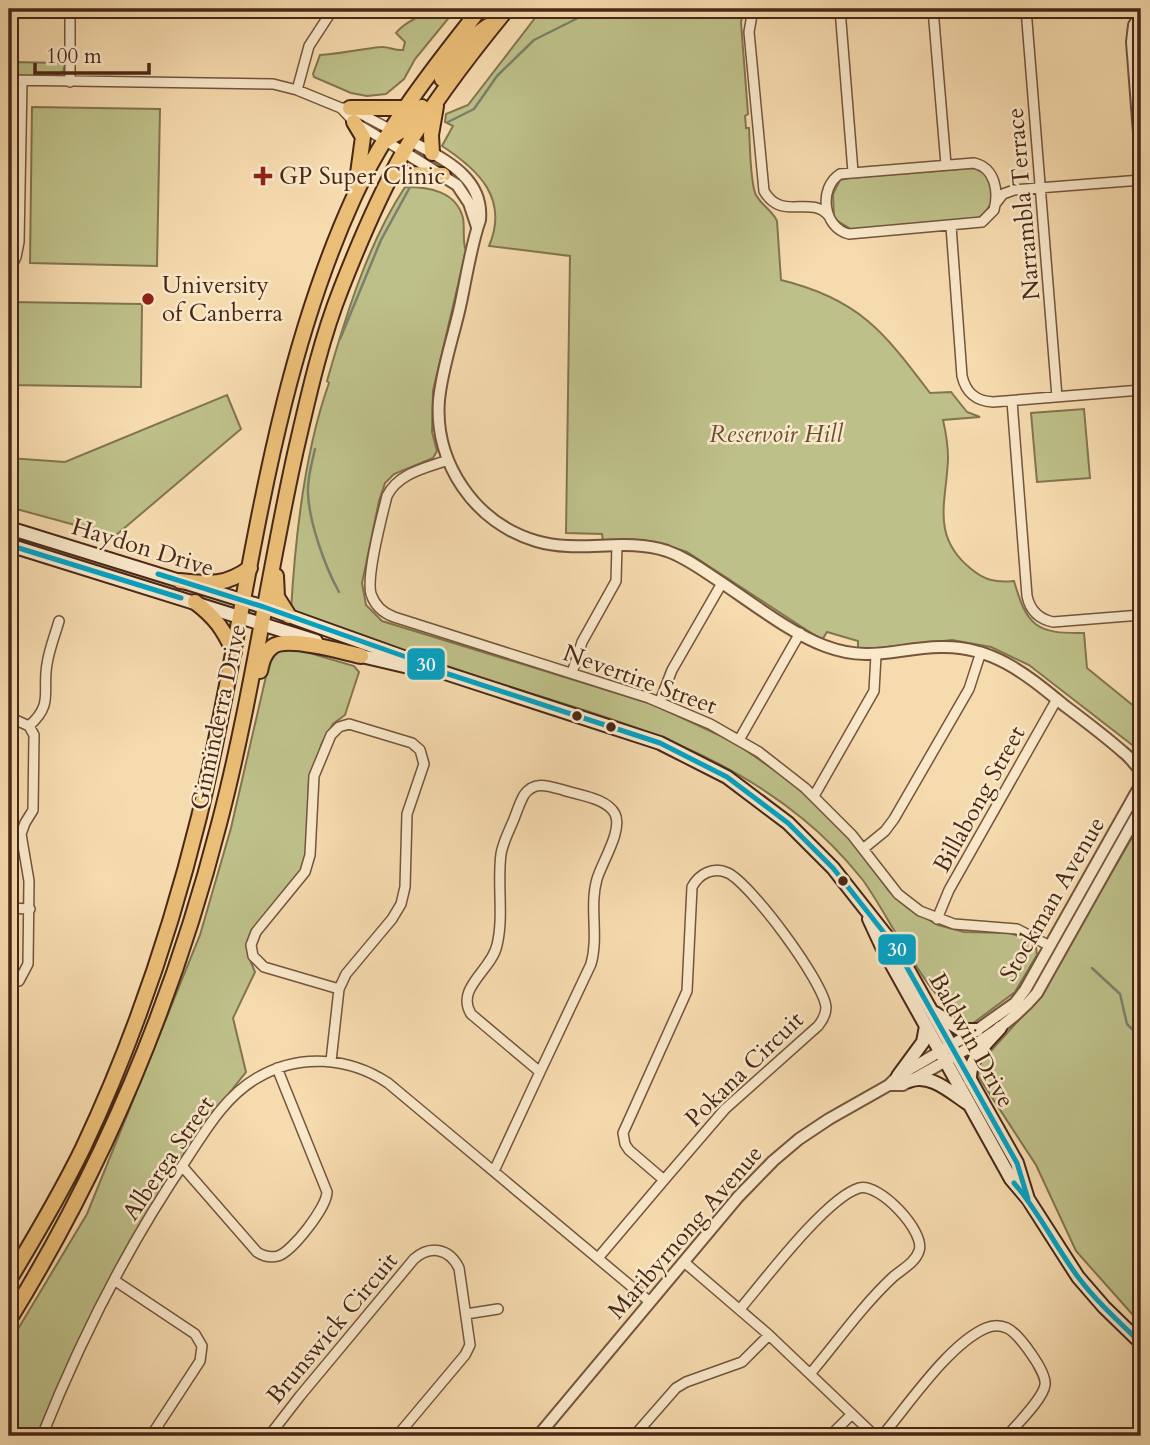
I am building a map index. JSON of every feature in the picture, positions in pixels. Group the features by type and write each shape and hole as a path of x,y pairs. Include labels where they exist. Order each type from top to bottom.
{"main road":[{"name":"Ginninderra Drive","path":"9,1320 43,1265 99,1157 148,1045 188,932 220,821 310,385 340,292 390,178 405,108 480,9"},
{"name":"Ginninderra Drive","path":"9,1280 83,1149 129,1038 165,939 199,816 289,380 318,287 355,196 398,139 437,101 503,14"},
{"path":"398,139 470,39 503,14"},
{"path":"432,153 431,135 437,101"},
{"path":"355,196 363,137 348,112 405,108"},
{"path":"390,178 408,174 443,175"},
{"name":"Haydon Drive","path":"9,528 264,607"},
{"name":"Haydon Drive","path":"9,545 261,623"},
{"path":"275,553 276,593 289,616"},
{"path":"180,581 212,584 234,580 250,568"},
{"path":"195,602 222,627 234,652"},
{"name":"Baldwin Drive","path":"264,607 426,664 439,671 643,736 710,767 758,799 803,836 833,868 896,948 932,1011 968,1103 1011,1179 1028,1199 1078,1277 1141,1343"},
{"name":"Baldwin Drive","path":"261,623 361,656 416,669 439,671"},
{"path":"220,821 242,751 262,658 273,645 291,642 361,656"},
{"name":"Baldwin Drive","path":"865,909 881,947 926,1026 970,1080 1017,1163 1028,1199"},
{"path":"932,1011 961,1030 977,1030"},
{"path":"899,1081 923,1042 926,1026"},
{"path":"970,1080 974,1058 1000,1028"},
{"path":"899,1081 919,1077 927,1079 968,1103"}],"street":[{"path":"70,9 70,82"},
{"path":"298,90 309,46 333,9"},
{"path":"752,9 749,32 762,187 777,205 787,208 821,202 827,193"},
{"path":"840,9 853,172"},
{"path":"933,9 946,165"},
{"name":"Narrambla Terrace","path":"1026,9 1057,397"},
{"path":"1141,14 1135,25 1132,42 1141,159"},
{"path":"9,80 273,84 298,90 348,112 456,167 471,184 481,212 441,389 439,420 448,460 457,479 476,504 509,530 528,538 559,546 646,546 683,558 800,633 836,650 876,655 940,647 981,652 1002,659 1021,670 1126,754 1141,771"},
{"path":"9,271 19,242 22,82"},
{"path":"348,112 398,139 453,180 462,190 477,227"},
{"path":"829,216 829,185 836,176 853,172 978,164 988,170 994,180 1003,187 1014,190"},
{"path":"994,180 996,203"},
{"path":"810,206 821,209 836,228 849,234 951,226 985,220 993,213 1003,194 1014,190 1141,180"},
{"path":"951,226 965,386 971,394 983,401 1012,401 1141,390"},
{"path":"1012,401 1027,596 1032,608 1041,618 1054,622 1141,615"},
{"name":"Nevertire Street","path":"448,460 403,477 389,491 371,578 370,589 376,604 394,617 660,701 700,719 739,740 778,766 814,796 863,849 898,894 920,911 964,926 1017,929 1050,946"},
{"path":"572,673 582,642 616,581 617,545"},
{"path":"660,701 672,670 722,583"},
{"path":"29,726 41,716 45,706 46,665 59,621"},
{"path":"739,740 800,633"},
{"path":"863,849 885,831 894,819 969,689 981,652"},
{"path":"814,796 874,691 876,655"},
{"name":"Billabong Street","path":"937,919 949,890 1057,699"},
{"path":"9,717 29,726 34,736 33,810 21,834 29,881 28,964 19,981 9,982"},
{"path":"331,1062 340,989 346,975 401,904 405,887 407,814 424,764 420,750 412,743 349,724 339,727 331,735 314,776 310,855 305,872 256,932 251,945 255,960 264,967 340,989"},
{"path":"1126,754 1141,761"},
{"name":"Stockman Avenue","path":"948,1053 1015,1003 1141,784"},
{"path":"494,1171 591,964 596,886 617,825 615,814 605,803 542,785 532,788 524,796 505,842 501,860 497,947 490,963 469,988 466,1000 474,1017 540,1072"},
{"name":"Stockman Avenue","path":"948,1053 1000,1028 1023,1010 1037,993 1141,808"},
{"name":"Pokana Circuit","path":"598,1258 725,1108 821,1023 825,1013 823,998 786,935 746,889 723,871 714,870 702,874 692,887 685,996 623,1133 629,1150 664,1180"},
{"path":"9,908 30,909"},
{"name":"Maribyrnong Avenue","path":"538,1436 749,1184 779,1155 829,1119 948,1053"},
{"name":"Alberga Street","path":"42,1436 72,1364 114,1280 182,1166 234,1095 258,1077 276,1068 303,1062 331,1062 361,1069 388,1083 650,1302"},
{"path":"182,1166 257,1252 271,1257 286,1252 324,1206 327,1192 276,1068"},
{"path":"740,1310 805,1233 840,1201 862,1188 873,1189 882,1194 917,1231 920,1242 918,1254 884,1286 810,1374"},
{"name":"Brunswick Circuit","path":"269,1436 300,1395 420,1254 437,1250 445,1252 455,1260 460,1272 470,1341 467,1352 397,1436"},
{"path":"684,1262 769,1335 875,1436"},
{"path":"114,1280 192,1331 202,1346 200,1361 151,1436"},
{"path":"466,1314 498,1308"},
{"path":"882,1436 956,1349 979,1332 995,1326 1012,1332 1041,1368 1045,1378 1042,1393 1007,1436"},
{"path":"634,1436 676,1388 742,1362 769,1335"},
{"path":"830,1436 851,1415"}],"green space":[{"path":"426,9 456,9 415,59 404,79 386,94 367,96 351,93 314,77 320,55 381,47 403,50 405,42 396,33"},
{"name":"Reservoir Hill","path":"542,9 744,9 741,22 748,114 745,116 746,128 749,128 753,182 756,195 777,221 781,280 831,297 850,308 883,335 930,393 951,392 967,412 980,417 943,420 948,458 944,516 950,543 970,568 985,578 1001,582 1014,581 1024,608 1036,624 1055,632 1084,633 1087,668 1141,712 1140,751 1029,665 991,647 952,640 858,650 858,641 827,632 822,640 687,552 659,543 603,541 602,534 566,533 570,256 489,246 495,214 487,187 468,165 442,146 453,126 445,122 446,114 468,105"},
{"path":"9,62 65,64 63,72 55,76 9,76"},
{"path":"32,107 160,109 157,266 30,263"},
{"path":"972,168 989,176 994,190 990,206 977,219 851,229 834,219 833,194 840,180"},
{"path":"405,187 440,192 454,202 463,218 466,251 433,391 432,432 437,451 433,458 394,474 385,483 362,583 366,605 382,621 652,704 734,742 787,779 822,809 859,849 889,891 908,908 938,925 964,932 1010,933 1032,941 1037,955 1015,992 972,1024 958,1017 928,984 862,879 841,855 803,819 733,771 659,736 291,611 302,496 307,466 329,383 327,381 350,305 369,256"},
{"path":"9,302 142,304 141,387 9,385"},
{"path":"227,395 241,429 115,536 9,507 9,458 65,462"},
{"path":"1084,409 1090,478 1037,482 1031,413"},
{"path":"296,649 354,666 359,672 345,715 333,724 322,743 309,782 306,857 299,876 249,937 248,955 255,972 233,1018 246,1072 175,1168 125,1253 43,1436 9,1436 9,1344 87,1214 200,935 231,828 270,659 278,651"},
{"path":"1141,822 1141,1324 1076,1251 1036,1165 978,1076 979,1064 1037,1000"}],"waterway":[{"path":"448,122 474,109 497,76 534,40 596,9"},
{"path":"340,339 381,240 410,187"},
{"path":"315,449 308,482 311,517 328,570 339,592"},
{"path":"1092,968 1120,994 1127,1024 1141,1038"}],"transit line":[{"name":"30","path":"9,545 181,598"},
{"name":"30","path":"158,574 264,607 426,664 439,671 660,743 727,777 788,823 833,868 896,948 1017,1163 1028,1199"},
{"name":"30","path":"1014,1183 1085,1286 1141,1343"}],"place":[{"name":"GP Super Clinic","path":"263,176"},
{"name":"University of Canberra","path":"148,299"}]}
